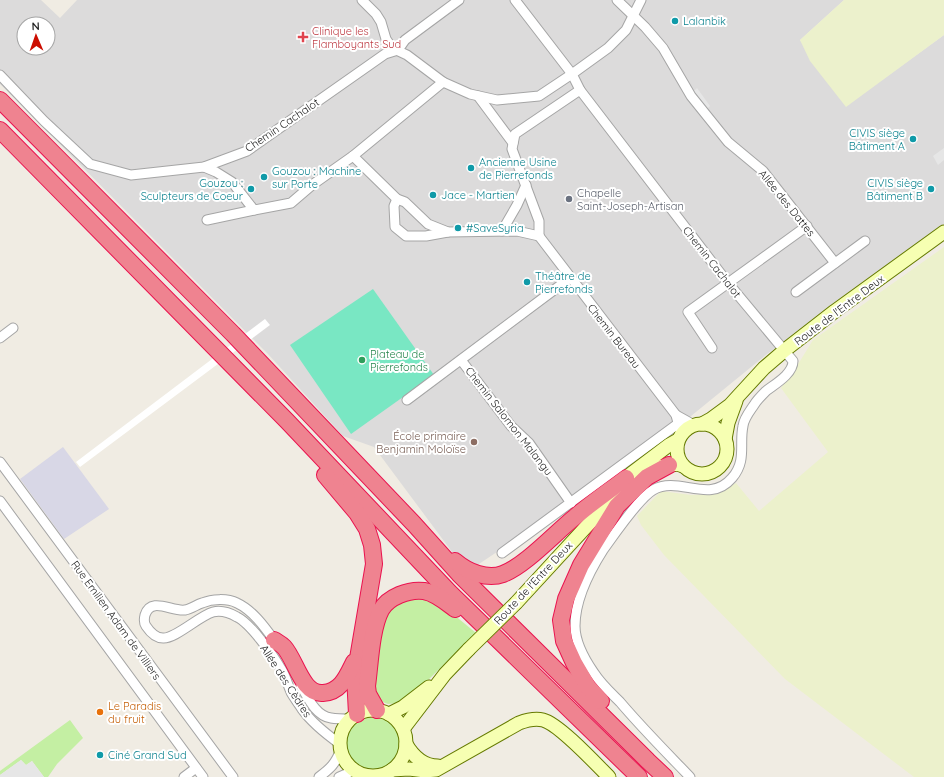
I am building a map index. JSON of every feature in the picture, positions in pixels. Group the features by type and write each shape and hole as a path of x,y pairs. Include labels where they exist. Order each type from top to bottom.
{"highway":[{"path":"0,100 232,334 414,524 465,580 665,777"},
{"path":"0,130 288,421 450,593 639,777"},
{"path":"288,421 310,458 357,513 367,529 372,545 374,564 355,676 354,716"},
{"path":"672,777 588,687 574,663 564,641 561,620 566,599 581,565 617,506 647,477 676,466"},
{"path":"414,524 458,563 475,573 489,576 503,574 514,569 576,516 622,484"},
{"path":"383,712 368,694 367,686 374,634 381,610 390,599 405,593 423,591 437,596 458,612 629,777"},
{"path":"274,640 283,646 294,662 304,683 311,690 321,693 330,692 343,682 359,652"}],"main road":[{"name":"Route de l'Entre Deux","path":"698,424 711,419 730,404 764,368 785,350 944,232"},
{"name":"Route de l'Entre Deux","path":"725,439 733,407 739,395"},
{"path":"698,424 711,426 719,431 725,439 727,447 726,456 722,464 715,470 698,474 676,466 678,458 676,449 679,428 687,429 698,424"},
{"name":"Route de l'Entre Deux","path":"383,712 403,707 445,674 516,603 622,484 669,445 679,428"},
{"name":"Route de l'Entre Deux","path":"622,484 649,469 676,466"},
{"name":"Route de l'Entre Deux","path":"403,729 445,674"},
{"path":"392,770 402,758 406,744 403,729 399,723 383,712 370,710 354,716 342,732 340,747 344,759 355,770 362,774 378,775 392,770 409,769 430,771 444,766 519,723 526,720 535,719 543,720 556,727 609,777"},
{"path":"406,744 414,755 424,763 432,766 444,766"}],"street":[{"path":"362,0 376,14 381,22 386,39 392,48 408,55 443,82 470,94 497,100 539,96 572,74 613,44 626,30 641,0"},
{"path":"398,50 405,40 459,0"},
{"name":"Chemin Cachalot","path":"515,0 572,74 580,90 728,283 793,361 793,365 781,381 765,392 746,416 743,426 743,451 739,465 733,477 725,485 704,491 672,485 660,486 651,491 616,532 600,555 588,578 577,608 575,627 578,642 584,657 594,674 690,777"},
{"name":"Allée des Dattes","path":"616,0 633,15 663,48 691,96 728,142 763,171 835,263"},
{"name":"Chemin Cachalot","path":"0,75 44,121 90,164 131,175 204,167 247,151 385,54 398,50"},
{"path":"207,220 291,203 312,185 353,156 443,82"},
{"path":"398,199 394,206 395,227 406,236 426,236 448,232 517,231 539,236 539,221 512,149 515,134 580,90"},
{"path":"478,96 513,143"},
{"path":"353,156 398,199 405,202 428,224 448,232"},
{"path":"204,167 216,172 232,182 254,210"},
{"path":"502,231 517,205 526,185"},
{"path":"712,348 688,312 807,226"},
{"name":"Chemin Bureau","path":"539,236 679,428"},
{"path":"796,292 866,241"},
{"name":"Chemin Salomon Malangu","path":"407,400 570,278"},
{"path":"0,338 13,328"},
{"name":"Chemin Salomon Malangu","path":"461,360 511,426 529,443 571,503"},
{"path":"502,553 679,428"},
{"name":"Rue Emilien Adam de Villiers","path":"0,462 233,777"},
{"name":"Rue Emilien Adam de Villiers","path":"0,501 203,777"},
{"name":"Allée des Cèdres","path":"340,747 319,728 304,711 292,694 281,669 245,621 223,612 215,612 201,617 179,632 164,639 152,634 146,626 144,619 146,612 152,606 158,605 177,610 185,610 202,602 213,600 236,602 247,608 283,652 311,704 329,718 354,716"},
{"path":"319,777 331,769 335,764 340,747"},
{"path":"184,777 196,768"},
{"path":"339,777 355,770"}],"shaded area":[{"path":"0,0 41,0 60,18 77,0 844,0 800,40 846,106 944,35 944,224 899,259 767,354 669,434 467,572 374,447 343,436 267,353 0,84"},
{"path":"697,88 710,106 705,111 692,93"},
{"path":"944,148 944,160 938,165 933,156"},
{"path":"63,447 109,509 64,539 20,479"},
{"path":"21,760 26,765 32,761 44,777 0,777 0,775"}],"green space":[{"path":"844,0 944,0 944,35 846,107 810,61 800,40"},
{"path":"944,247 944,777 914,777 785,679 664,555 641,525 637,516 661,491 691,495 716,494 736,483 759,511 828,452 781,388 813,340"},
{"name":"Plateau de Pierrefonds","path":"373,289 434,375 351,434 290,345"},
{"path":"416,599 429,600 442,605 476,633 423,685 398,703 388,704 380,701 371,682 382,619 398,601"},
{"path":"373,716 384,718 393,724 399,733 401,744 399,755 393,764 384,770 373,772 362,770 353,764 347,755 345,744 347,733 353,724 362,718"},
{"path":"70,720 83,738 57,764 48,777 44,777 32,761 26,765 21,760 0,775 0,771"}],"pier":[{"path":"265,319 270,325 80,467 76,462"}],"place":[{"name":"Lalanbik","path":"675,21"},
{"name":"Clinique les Flamboyants Sud","path":"303,37"},
{"name":"CIVIS siège Bâtiment A","path":"913,139"},
{"name":"Ancienne Usine de Pierrefonds","path":"471,168"},
{"name":"Gouzou : Machine sur Porte","path":"264,177"},
{"name":"Gouzou : Sculpteurs de Coeur","path":"251,189"},
{"name":"CIVIS siège Bâtiment B","path":"931,189"},
{"name":"Jace - Martien","path":"433,195"},
{"name":"Chapelle Saint-Joseph-Artisan","path":"569,199"},
{"name":"#SaveSyria","path":"458,228"},
{"name":"Théâtre de Pierrefonds","path":"527,282"},
{"name":"Plateau de Pierrefonds","path":"362,360"},
{"name":"École primaire Benjamin Moloïse","path":"474,442"},
{"name":"Le Paradis du fruit","path":"100,712"},
{"name":"Ciné Grand Sud","path":"100,755"}]}
